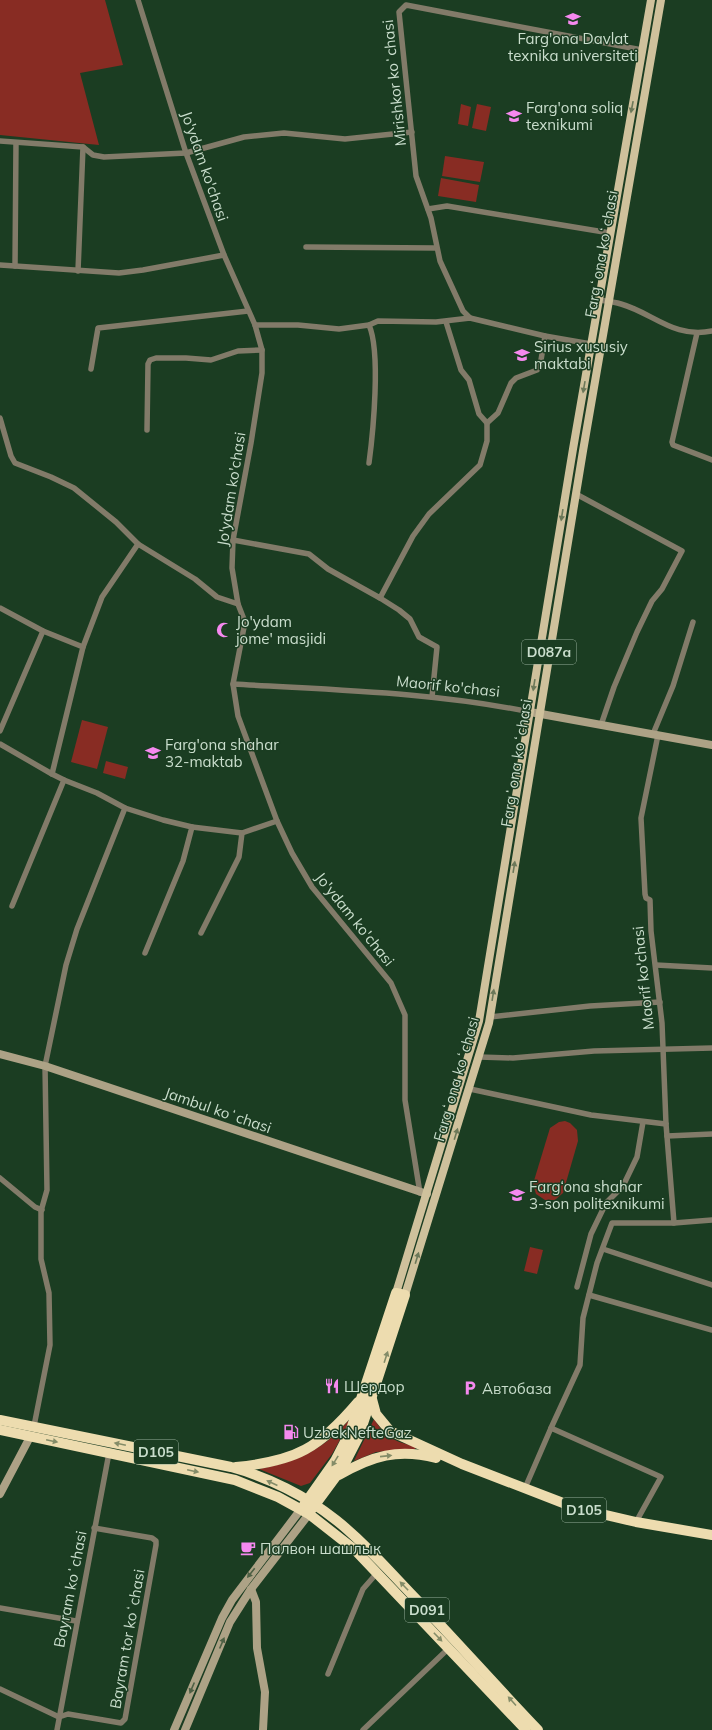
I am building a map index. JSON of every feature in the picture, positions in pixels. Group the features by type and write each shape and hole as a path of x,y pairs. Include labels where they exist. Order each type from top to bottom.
{"highway":[{"name":"Fargʻona koʻchasi","path":"311,1502 337,1476 357,1441 368,1397 401,1294"},
{"name":"Fargʻona koʻchasi","path":"311,1502 340,1453 368,1397"},
{"name":"D105","path":"231,1467 268,1462 298,1454 308,1449 338,1426 368,1397 376,1414 390,1431 462,1464 571,1506 636,1522 712,1535"},
{"name":"D105","path":"0,1420 231,1467 259,1477 311,1502"},
{"name":"D105","path":"0,1430 235,1480 278,1497 305,1512"},
{"name":"D105","path":"337,1476 367,1460 384,1456 423,1454 462,1464"},
{"path":"305,1512 311,1502"},
{"name":"D091","path":"311,1502 336,1520 362,1543 462,1647 538,1730"},
{"name":"D091","path":"305,1512 342,1539 449,1648 526,1730"}],"main road":[{"name":"Fargʻona koʻchasi","path":"401,1294 424,1193 479,1021 591,344 651,0"},
{"name":"Fargʻona koʻchasi","path":"401,1294 470,1089 490,1017 608,302 661,0"},
{"path":"636,87 646,89"}],"street":[{"name":"Jo'ydam ko'chasi","path":"138,0 186,153 224,255 255,325 262,350 262,373 233,540 232,568 238,604 245,622 233,684 238,716 277,821 292,853 312,887 391,983 405,1015 406,1100 424,1193"},
{"name":"Mirishkor koʻchasi","path":"470,318 463,311 440,262 431,218 416,176 399,12 406,5 642,50"},
{"path":"0,141 83,147 93,155 104,157 186,153 244,137 284,133 345,139 412,132"},
{"path":"16,143 16,266"},
{"path":"78,271 83,147"},
{"path":"428,209 447,206 610,233"},
{"path":"306,247 436,248"},
{"path":"0,265 118,273 143,270 224,255"},
{"path":"599,300 626,306 664,325 697,333 712,331"},
{"path":"91,369 98,328 248,311"},
{"path":"255,325 298,325 339,329 369,325 378,321 446,322 470,318 545,336 591,344"},
{"path":"380,598 413,536 429,514 480,466 487,441 487,423 478,414 469,380 461,370 446,322"},
{"path":"369,325 374,336 372,441 369,463"},
{"path":"697,333 672,442 673,445 712,460"},
{"path":"487,423 498,413 512,383 516,378 537,370 540,366 545,336"},
{"path":"147,430 148,364 150,360 186,358 211,360 238,352 262,350"},
{"path":"0,418 11,456 15,463 74,488 116,522 138,544 195,579 217,597 238,604"},
{"path":"576,494 682,551 662,589 652,601 636,632 614,687 601,725"},
{"path":"233,540 309,554 328,569 399,610 410,619 419,637 437,647 432,697"},
{"path":"52,774 83,647 100,601 138,544"},
{"path":"0,608 43,632 83,647"},
{"path":"656,735 693,622"},
{"path":"0,731 43,632"},
{"name":"Maorif ko'chasi","path":"233,684 432,697 490,704 712,745"},
{"name":"Maorif ko'chasi","path":"656,735 641,818 644,894 646,898 650,900 651,931 656,965 664,1048 666,1124 674,1222"},
{"path":"0,744 64,780 97,793 125,808 163,820 192,826 242,832 277,821"},
{"path":"12,906 64,780"},
{"path":"34,1426 50,1345 50,1293 41,1259 42,1210 47,1190 45,1066 70,951 125,808"},
{"path":"145,953 183,861 192,826"},
{"path":"201,933 239,857 242,832"},
{"path":"656,965 712,968"},
{"path":"490,1017 590,1006 660,1002"},
{"path":"480,1057 513,1058 594,1051 664,1048 712,1048"},
{"name":"Jambul koʻchasi","path":"0,1054 45,1066 424,1193"},
{"path":"470,1089 591,1115 666,1124"},
{"path":"576,1287 590,1234 606,1203 623,1186 637,1157 643,1122"},
{"path":"667,1136 712,1134"},
{"path":"0,1178 35,1207 42,1210"},
{"path":"525,1488 580,1365 583,1318 612,1223 712,1220"},
{"path":"603,1249 712,1285"},
{"path":"589,1295 712,1330"},
{"path":"551,1428 661,1477 636,1522"},
{"path":"0,1494 30,1436"},
{"name":"Bayram koʻchasi","path":"57,1730 76,1621 109,1453"},
{"path":"185,1730 230,1622 251,1589 305,1512"},
{"path":"174,1730 222,1618 232,1600 305,1512"},
{"name":"Bayram tor koʻchasi","path":"0,1689 59,1717 68,1714 121,1722 125,1719 156,1541 152,1538 94,1528"},
{"path":"328,1674 363,1589 377,1574"},
{"path":"251,1589 256,1602 256,1648 265,1692 263,1730"},
{"path":"0,1608 76,1621"},
{"path":"363,1730 449,1648"}],"shaded area":[{"path":"0,0 105,0 123,65 80,73 99,145 0,135"},
{"path":"461,104 471,107 468,126 458,124"},
{"path":"477,104 491,107 486,131 472,128"},
{"path":"445,156 484,162 480,182 442,176"},
{"path":"441,178 479,185 476,202 438,196"},
{"path":"82,720 108,727 97,769 71,762"},
{"path":"106,761 128,767 125,779 103,773"},
{"path":"565,1121 570,1123 577,1130 578,1141 563,1193 555,1200 545,1200 536,1194 533,1184 550,1128 559,1122"},
{"path":"530,1247 543,1250 537,1274 524,1271"},
{"path":"374,1419 383,1431 391,1438 416,1447 415,1449 376,1452 354,1461"},
{"path":"348,1421 350,1422 332,1454 310,1483 301,1486 259,1469 285,1463 308,1453 329,1440"}],"place":[{"name":"Farg'ona Davlat texnika universiteti","path":"573,19"},
{"name":"Farg'ona soliq texnikumi","path":"514,116"},
{"name":"Sirius xususiy maktabi","path":"522,355"},
{"name":"Jo'ydam jome' masjidi","path":"224,630"},
{"name":"Farg'ona shahar 32-maktab","path":"153,753"},
{"name":"Farg‘ona shahar 3-son politexnikumi","path":"517,1195"},
{"name":"Шердор","path":"332,1386"},
{"name":"Автобаза","path":"470,1388"},
{"name":"UzbekNefteGaz","path":"291,1432"},
{"name":"Палвон шашлык","path":"248,1548"}]}
